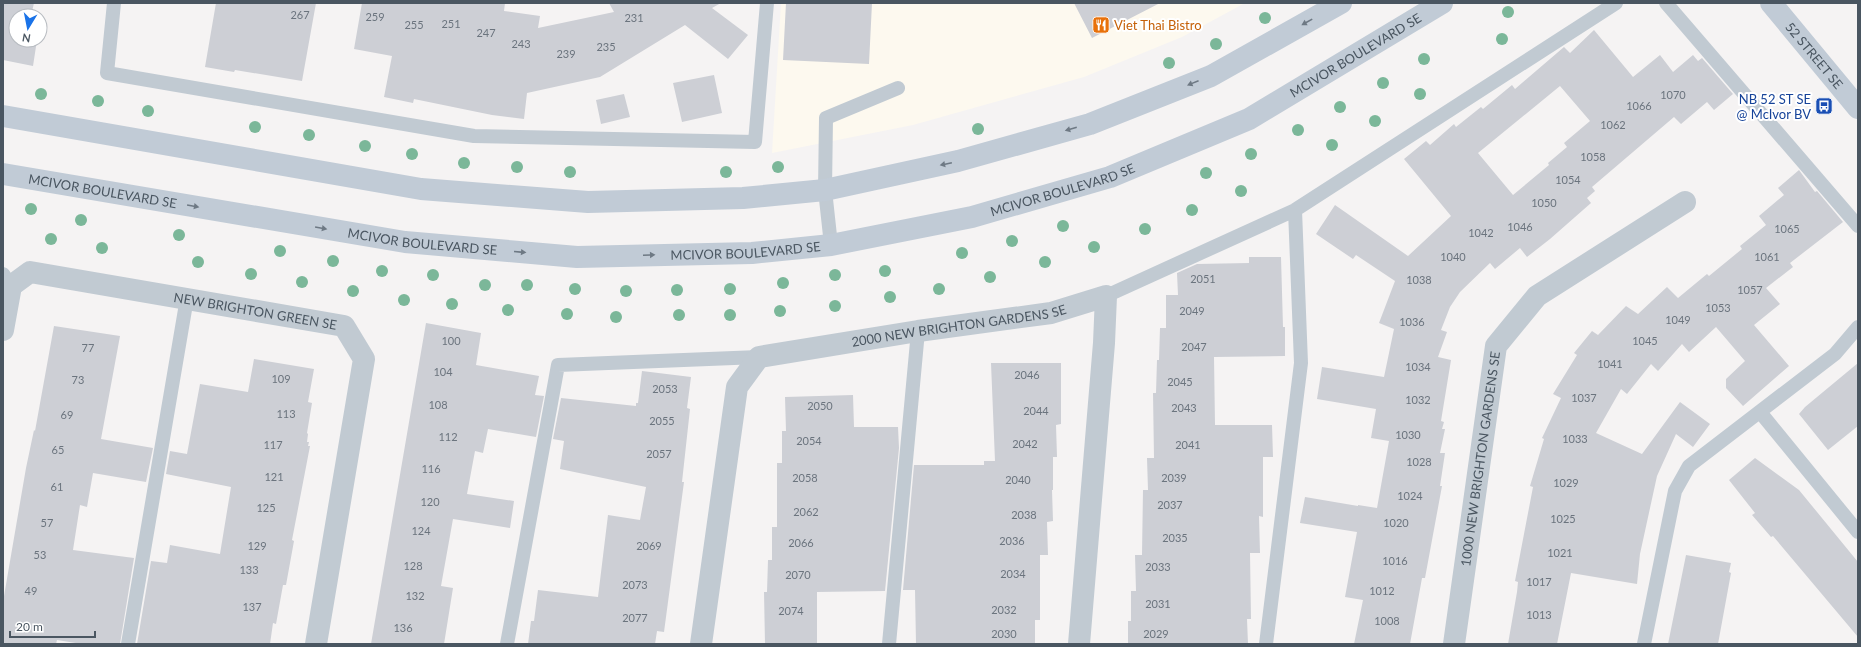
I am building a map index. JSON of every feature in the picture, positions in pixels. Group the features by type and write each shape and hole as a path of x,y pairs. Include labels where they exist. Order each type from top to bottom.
{"main road":[{"path":"3,116 421,189 588,202 743,198 825,190 958,161 1090,124 1211,76 1341,3"},
{"name":"MCIVOR BOULEVARD SE","path":"3,174 405,242 577,257 752,253 831,245 972,217 1110,177 1249,119 1442,3"},
{"name":"52 STREET SE","path":"1771,3 1858,108"}],"street":[{"name":"1000 NEW BRIGHTON GARDENS SE","path":"1454,644 1496,346 1537,296 1685,202"},
{"name":"NEW BRIGHTON GREEN SE","path":"3,330 7,280 30,272 344,326 364,359 316,644"},
{"name":"2000 NEW BRIGHTON GARDENS SE","path":"759,357 918,331 1052,313 1106,296"},
{"path":"1079,644 1104,343 1106,296"},
{"path":"701,644 736,387 759,357"}],"lane":[{"path":"114,3 107,73 474,136 755,142 766,3"},
{"path":"1106,296 1295,210 1616,3"},
{"path":"1666,3 1858,226"},
{"path":"831,245 825,190 826,118 898,88"},
{"path":"1266,644 1302,362 1295,210"},
{"path":"128,644 187,298"},
{"path":"1644,644 1675,491 1689,466 1835,354 1858,327"},
{"path":"889,644 918,331"},
{"path":"507,644 558,365 759,357"},
{"path":"1760,412 1858,532"}],"shaded area":[{"path":"781,3 1245,3 1182,37 1084,77 913,125 772,153"}],"building":[{"path":"3,3 34,3 33,8 8,8 8,48 36,48 33,66 3,60"},
{"path":"216,3 316,3 302,81 235,70 234,72 205,67"},
{"path":"362,3 505,3 504,11 540,16 538,28 614,12 609,3 721,3 712,8 748,35 728,59 685,25 600,77 527,93 524,119 492,115 414,99 413,103 384,97 392,56 354,49"},
{"path":"786,3 872,3 869,64 783,60"},
{"name":"Viet Thai Bistro","path":"1074,3 1160,3 1092,38"},
{"path":"1594,30 1633,77 1660,55 1673,72 1693,55 1698,61 1702,58 1733,94 1714,110 1707,102 1681,124 1674,117 1592,187 1595,191 1587,198 1591,203 1550,239 1527,257 1520,248 1495,269 1490,263 1460,292 1450,307 1441,330 1447,332 1438,357 1451,360 1441,421 1444,422 1442,429 1445,429 1440,453 1445,453 1440,486 1442,486 1425,578 1422,578 1410,644 1354,644 1363,600 1345,597 1357,532 1300,523 1305,497 1377,508 1389,441 1371,438 1376,409 1317,399 1322,367 1384,377 1394,329 1379,323 1395,281 1356,255 1353,259 1316,234 1335,205 1408,256 1451,216 1404,159 1426,141 1430,145 1454,124 1456,127 1481,107 1483,109 1512,85 1515,89 1564,47 1570,53","holes":["1560,86 1590,121 1564,143 1567,147 1548,163 1549,165 1513,195 1478,153"]},
{"path":"714,75 722,113 682,122 673,83"},
{"path":"624,94 630,117 601,124 596,100"},
{"path":"1799,170 1815,192 1817,191 1843,222 1790,263 1793,267 1766,288 1780,304 1754,325 1789,366 1743,406 1726,388 1726,379 1745,361 1716,327 1689,352 1682,344 1658,371 1651,364 1627,394 1621,389 1596,433 1642,454 1680,402 1710,424 1693,447 1676,434 1657,476 1640,554 1637,584 1571,573 1557,644 1508,644 1517,592 1518,582 1515,581 1533,487 1530,486 1544,439 1542,438 1561,398 1553,394 1577,355 1574,353 1592,331 1598,335 1626,306 1638,314 1667,287 1678,298 1707,274 1709,276 1742,249 1740,246 1766,225 1759,216 1784,195 1778,188"},
{"path":"1249,257 1281,257 1285,356 1214,357 1215,425 1272,425 1273,457 1263,457 1263,517 1259,516 1260,553 1250,553 1251,619 1247,619 1248,644 1128,644 1128,621 1131,621 1131,591 1136,591 1135,555 1142,555 1143,490 1148,490 1147,458 1154,458 1153,393 1156,393 1160,328 1166,328 1166,295 1178,295 1177,273 1197,264 1249,263"},
{"path":"426,323 481,333 476,365 539,376 535,395 544,396 536,437 488,429 483,453 475,451 467,494 514,501 510,528 453,519 441,586 453,588 444,644 371,644"},
{"path":"54,326 120,336 101,439 153,448 146,482 93,473 87,507 80,505 73,550 134,558 120,644 82,644 57,640 56,644 3,644 3,602 26,468 34,430 35,431"},
{"path":"254,359 314,369 308,402 312,403 307,433 307,442 309,442 308,446 310,446 292,540 294,541 286,585 283,585 276,624 273,623 270,644 137,644 151,561 167,563 170,545 220,554 231,487 166,474 170,451 187,454 200,384 248,392"},
{"path":"991,363 1061,363 1061,424 1056,425 1057,457 1053,457 1053,521 1047,522 1048,555 1040,555 1040,620 1035,620 1035,644 916,644 915,590 903,590 914,465 984,465 984,461 995,461"},
{"path":"1858,363 1858,426 1828,450 1799,414 1805,407"},
{"path":"642,371 691,377 687,408 690,409 682,482 684,482 664,632 657,631 655,644 528,644 531,621 534,621 538,590 598,597 608,515 640,520 646,487 560,469 564,441 553,439 561,398 636,406 636,403 638,403"},
{"path":"853,395 854,427 898,427 899,448 885,591 817,592 817,644 765,644 764,592 767,592 768,560 772,560 772,527 777,527 777,463 782,463 782,431 786,431 785,397"},
{"path":"1755,458 1799,490 1858,562 1858,637 1773,536 1771,537 1752,515 1755,513 1729,480"},
{"path":"1686,555 1731,563 1729,572 1731,573 1718,644 1668,644"}],"place":[{"name":"Viet Thai Bistro","path":"1101,25"},
{"name":"NB 52 ST SE @ McIvor BV","path":"1824,106"}]}
